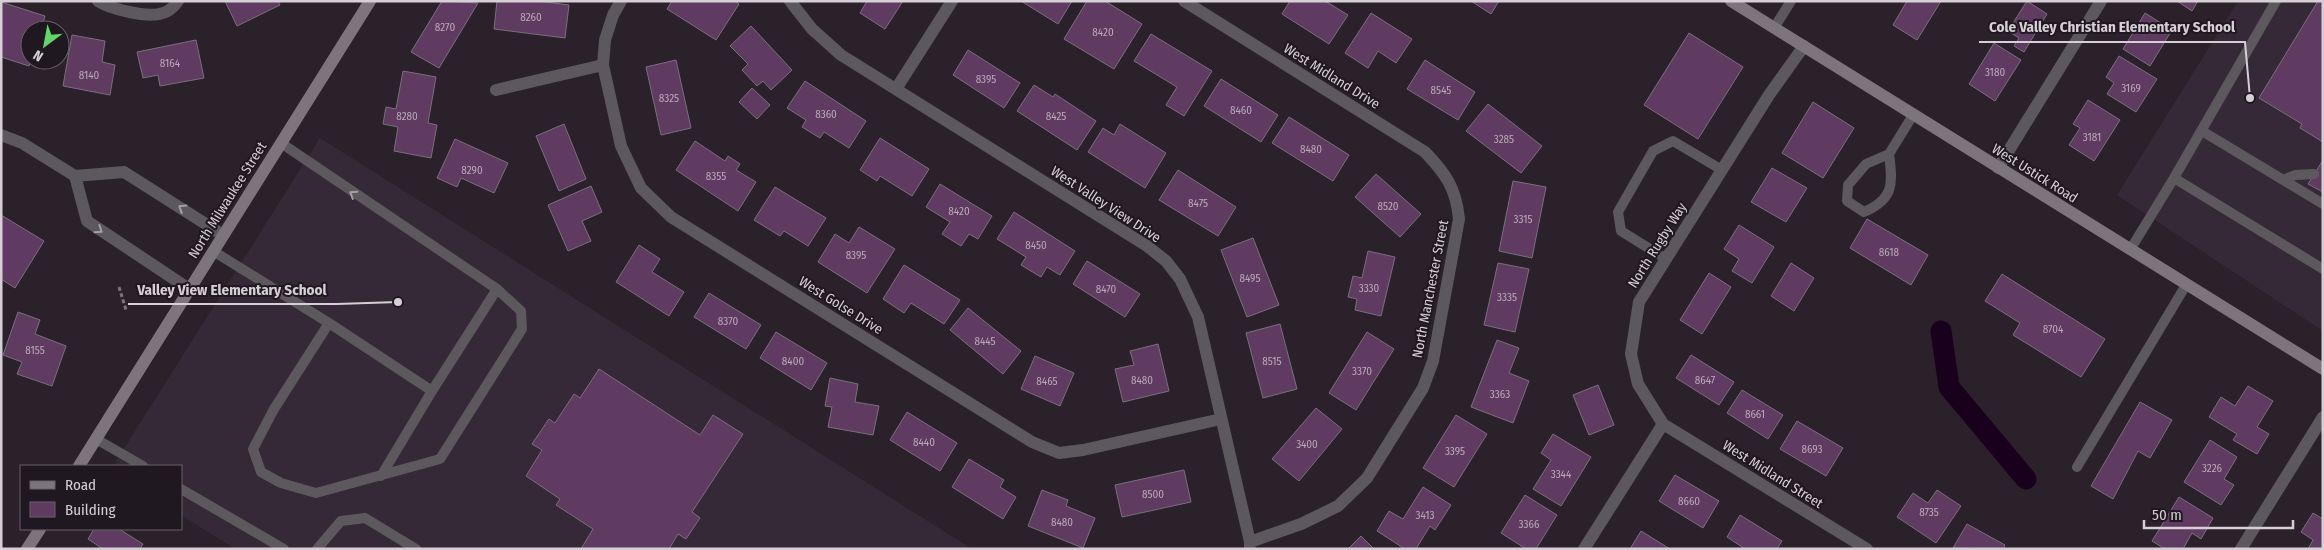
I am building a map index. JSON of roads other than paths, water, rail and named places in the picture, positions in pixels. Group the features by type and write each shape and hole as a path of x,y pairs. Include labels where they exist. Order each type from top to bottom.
{"main road":[{"name":"North Milwaukee Street","path":"80,465 370,1"},
{"name":"West Ustick Road","path":"1731,1 2323,369"},
{"path":"27,549 39,530"}],"street":[{"path":"98,1 106,7 150,15 170,10 178,1"},
{"name":"West Golse Drive","path":"621,1 613,15 605,40 603,65 621,146 641,188 671,217 1032,442 1059,453 1083,450 1221,419"},
{"name":"West Valley View Drive","path":"790,1 812,29 841,55 1147,246 1166,261 1180,279 1198,317 1250,546"},
{"path":"896,89 952,1"},
{"name":"West Midland Drive","path":"1184,1 1425,152 1440,168 1453,187"},
{"path":"1998,168 2101,1"},
{"name":"North Rugby Way","path":"1663,424 1638,384 1631,354 1639,302 1769,95 1804,46"},
{"path":"496,90 603,65"},
{"path":"1,135 22,143 75,176 124,172 223,235"},
{"path":"75,176 87,222 189,289"},
{"name":"North Manchester Street","path":"1250,546 1338,506 1367,478 1423,388 1433,361 1459,219 1453,187"},
{"path":"2241,549 2323,417"},
{"path":"1584,549 1663,424"},
{"name":"West Midland Street","path":"1663,424 1866,549"}],"lane":[{"path":"1774,28 1791,1"},
{"path":"2130,250 2202,131 2276,1"},
{"path":"1889,154 1893,181 1881,205 1864,212 1847,202 1848,185 1866,164 1889,154 1913,115"},
{"path":"2202,131 2323,204"},
{"path":"1666,259 1621,232 1618,212 1653,151 1673,141 1722,170"},
{"path":"281,143 497,289 521,311 522,329 440,459 316,493 281,483 261,472 253,449 274,409 329,323"},
{"path":"2284,180 2295,175 2314,174"},
{"path":"2174,178 2323,270"},
{"path":"213,251 329,323 432,392"},
{"path":"2078,467 2186,285"},
{"path":"381,476 497,289"},
{"path":"96,439 141,465"},
{"path":"182,490 284,549"},
{"path":"317,549 341,520 365,518 416,549"}],"waterway":[{"path":"1941,331 1949,387 2026,479"}],"place":[{"name":"Cole Valley Christian Elementary School","path":"2250,98"},
{"name":"Valley View Elementary School","path":"398,302"}]}
